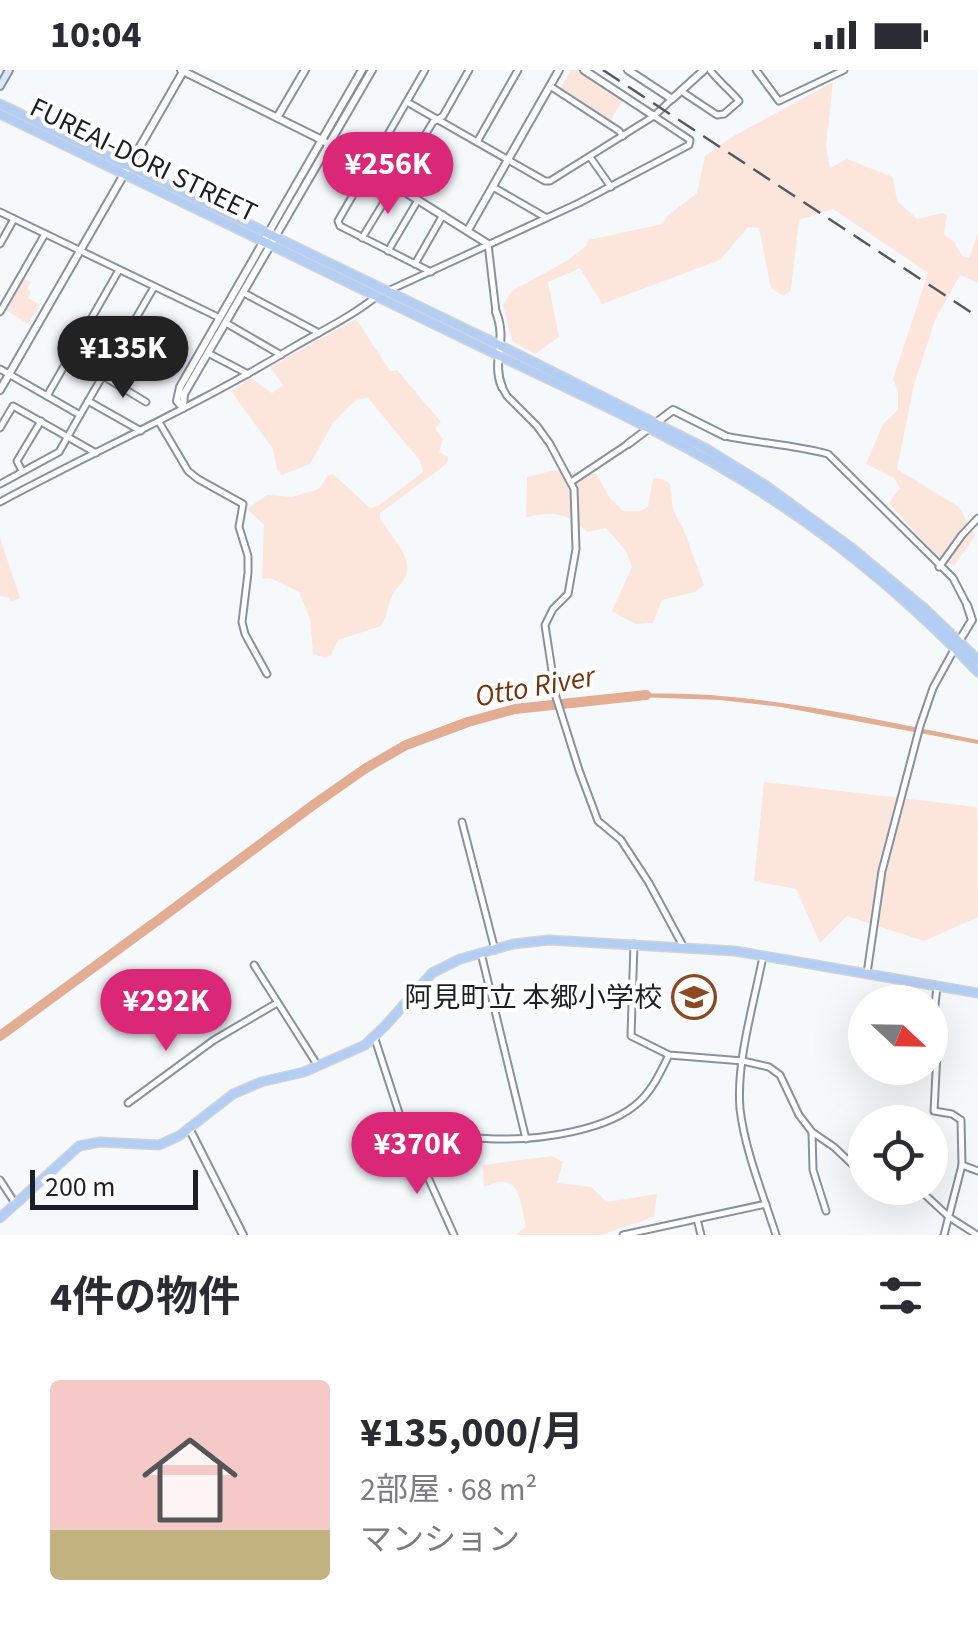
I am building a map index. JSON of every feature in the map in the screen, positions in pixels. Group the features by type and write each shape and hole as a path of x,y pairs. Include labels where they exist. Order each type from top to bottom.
{"main road":[{"path":"0,86 9,70"},
{"name":"FUREAI-DORI STREET","path":"0,104 499,356 653,425"},
{"name":"FUREAI-DORI STREET","path":"0,114 128,171"},
{"name":"FUREAI-DORI STREET","path":"270,240 501,346 653,425"},
{"path":"653,425 817,531 978,660"},
{"path":"957,644 978,672"},
{"path":"0,1218 79,1146 100,1142 159,1145 189,1128 233,1094 261,1082 304,1072 365,1045 432,973 460,959 513,944 549,940 735,951 930,985"},
{"path":"948,988 978,993"}],"street":[{"path":"0,390 183,70 326,142 488,244 502,331 498,373 502,388 543,435 576,498 576,549 568,594 553,609 545,625 559,708 598,821 621,840 684,948"},
{"path":"278,117 305,70"},
{"path":"326,142 362,70"},
{"path":"184,408 176,396 372,70"},
{"path":"425,70 338,221 362,238 432,272"},
{"path":"362,238 469,70"},
{"path":"477,142 518,70"},
{"path":"468,230 560,70"},
{"path":"387,292 611,187 689,145 690,140 584,70"},
{"path":"628,70 672,99"},
{"path":"644,80 650,70"},
{"path":"407,102 550,181 654,116 672,99 707,70 739,102 724,114 716,115 682,91"},
{"path":"759,71 779,101 844,70"},
{"path":"550,86 623,136"},
{"path":"590,157 611,187"},
{"path":"493,187 545,217"},
{"path":"388,251 418,200"},
{"path":"0,212 223,321 281,355"},
{"path":"415,264 443,215"},
{"path":"0,244 14,219"},
{"path":"0,312 45,234"},
{"path":"184,408 184,394 223,321 244,293 270,240"},
{"path":"48,396 119,270"},
{"path":"0,484 59,452 154,287"},
{"path":"244,293 319,333"},
{"path":"0,502 248,374 377,296"},
{"path":"208,353 248,374"},
{"path":"0,370 80,415"},
{"path":"103,376 146,402"},
{"path":"88,401 141,432"},
{"path":"0,428 13,406 96,454"},
{"path":"571,482 675,410 725,436 828,454 953,578 975,619 933,688 920,726 882,871 867,974"},
{"path":"22,472 17,461 41,422"},
{"path":"160,422 188,470 243,504 239,527 248,556 248,572 242,622 267,674"},
{"path":"939,567 978,518"},
{"path":"462,822 495,950"},
{"path":"634,944 631,1036 669,1055 768,1067 780,1074 799,1115 812,1132 848,1160"},
{"path":"482,953 526,1139"},
{"path":"763,956 743,1061 740,1111 776,1235"},
{"path":"254,965 318,1066"},
{"path":"128,1103 214,1040 278,1003"},
{"path":"374,1036 399,1113 454,1235"},
{"path":"413,1145 453,1137 526,1139 573,1131 620,1115 648,1094 669,1055"},
{"path":"936,1085 934,1111 961,1120 962,1166 944,1235"},
{"path":"189,1128 243,1235"},
{"path":"812,1132 812,1170 826,1211"},
{"path":"962,1166 978,1171"},
{"path":"0,1180 15,1204"},
{"path":"624,1235 766,1204"},
{"path":"936,1205 977,1235"},
{"path":"697,1219 701,1235"}],"shaded area":[{"path":"571,70 580,70 624,98 610,121 560,89"},
{"path":"833,82 826,147 830,168 847,159 893,177 897,201 917,219 947,215 944,235 954,241 962,256 969,258 978,233 978,283 960,275 935,320 914,385 897,469 959,507 975,536 954,566 937,557 889,503 900,488 894,478 866,464 883,424 898,410 898,391 893,379 928,273 833,209 799,220 791,290 783,296 771,288 759,228 748,227 720,260 602,304 580,268 548,282 559,337 535,354 512,341 503,305 512,291 568,260 588,240 663,224 667,216 697,193 705,156"},
{"path":"24,279 31,282 28,298 40,305 28,324 4,309"},
{"path":"356,319 390,371 397,370 441,422 435,428 443,439 439,452 448,457 440,469 380,513 380,519 404,554 407,569 381,626 338,640 326,658 313,654 310,619 299,592 270,578 262,579 264,525 247,509 267,495 292,497 319,489 333,474 370,508 378,506 423,472 420,461 368,398 356,400 333,423 310,464 282,475 277,470 273,449 231,391 251,378 272,393 283,385 270,367"},
{"path":"555,470 596,474 623,511 648,507 653,478 670,484 673,510 704,585 695,592 662,600 653,623 635,624 612,611 632,567 626,551 606,528 587,532 559,515 526,517 527,477"},
{"path":"0,538 20,598 11,602 0,596"},
{"path":"637,693 785,703 978,740 978,744 781,707 637,697"},
{"path":"764,782 977,807 978,917 924,941 847,916 820,943 796,889 754,881"},
{"path":"552,1156 563,1162 557,1183 591,1187 607,1202 657,1194 654,1217 601,1235 515,1235 526,1227 520,1198 512,1185 505,1182 484,1187 483,1165"}],"waterway":[{"name":"Otto River","path":"157,921 316,803 406,745 515,709 646,695"},
{"name":"Otto River","path":"0,1036 154,923"}],"railway":[{"path":"603,70 978,317"}],"place":[{"name":"阿見町立 本郷小学校","path":"694,997"}]}
